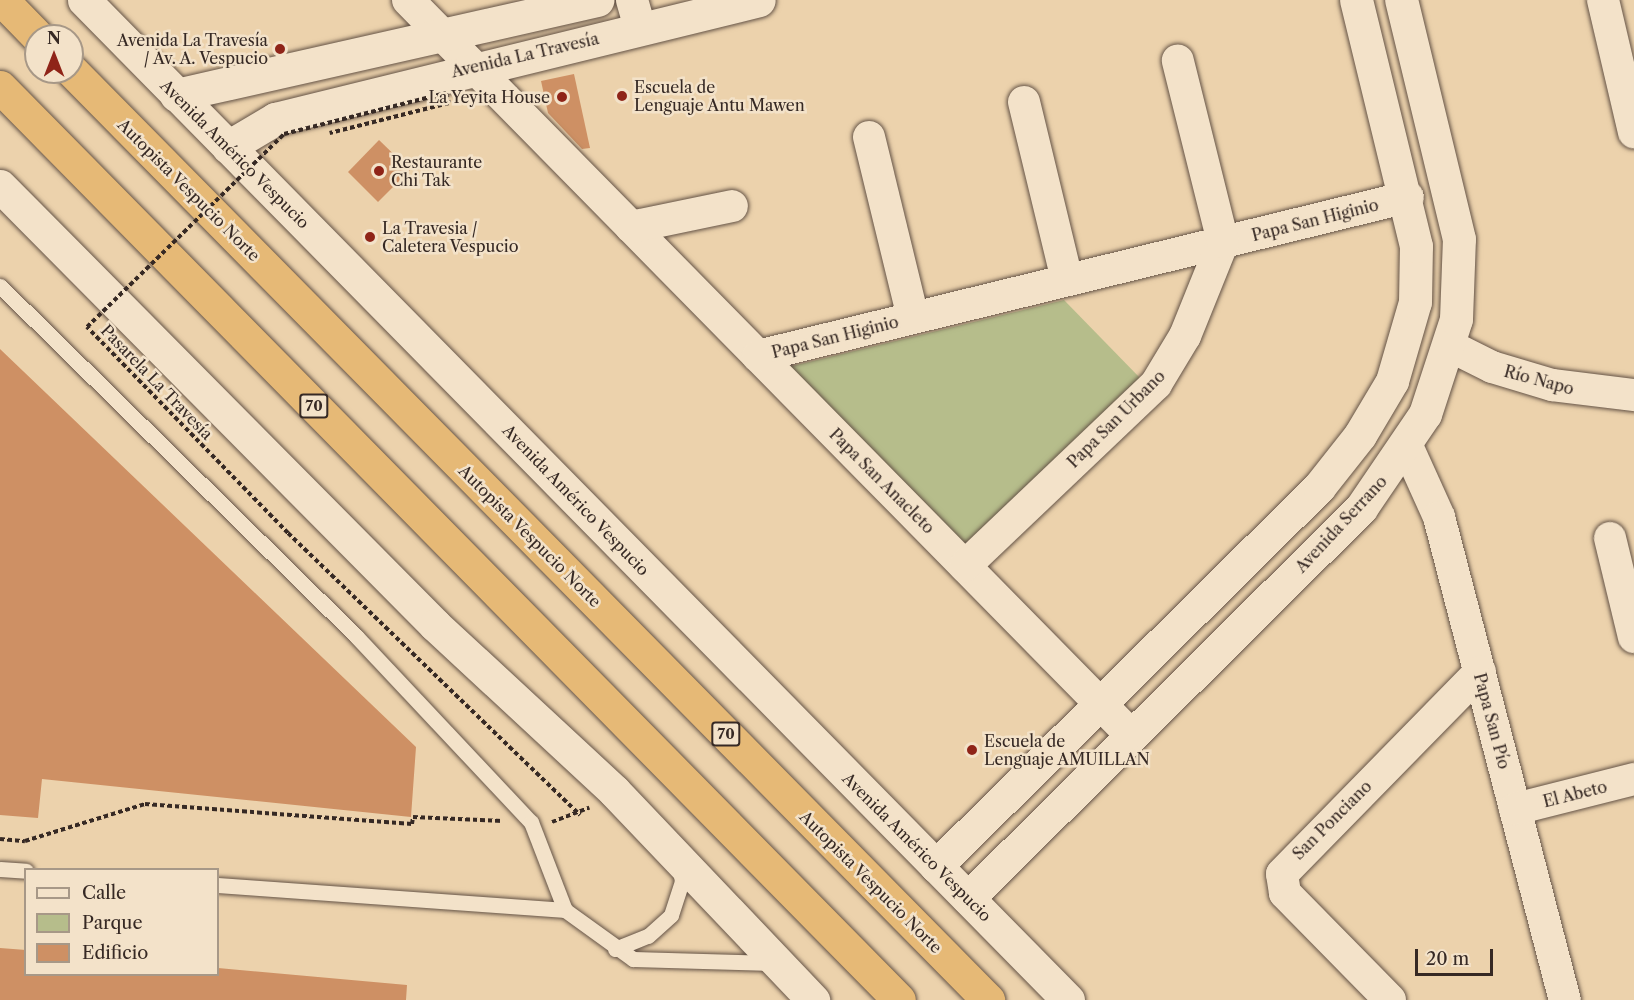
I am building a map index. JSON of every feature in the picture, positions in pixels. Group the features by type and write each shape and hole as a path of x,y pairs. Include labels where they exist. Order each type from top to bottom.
{"highway":[{"path":"2,0 25,24"},
{"name":"Autopista Vespucio Norte","path":"84,83 988,1000"},
{"name":"70","path":"0,87 899,1000"}],"street":[{"name":"Avenida Américo Vespucio","path":"84,0 1068,1000"},
{"name":"Papa San Anacleto","path":"408,0 448,36 758,356 1132,736"},
{"path":"176,95 448,36 597,0"},
{"name":"Avenida La Travesía","path":"228,147 274,119 476,66 636,14 759,0"},
{"path":"936,866 1319,487 1379,405 1402,355 1415,302 1416,246 1408,197 1356,0"},
{"name":"Avenida Serrano","path":"968,898 1361,508 1407,446 1450,346 1459,293 1459,239 1401,0"},
{"path":"1603,0 1634,132"},
{"path":"1178,61 1223,242"},
{"path":"1024,102 1067,280"},
{"name":"Papa San Higinio","path":"869,137 913,318"},
{"path":"0,186 435,625 614,791 813,1000"},
{"name":"Papa San Higinio","path":"758,356 1408,197"},
{"path":"632,227 732,206"},
{"name":"Papa San Urbano","path":"965,566 1168,369 1223,242"},
{"name":"Río Napo","path":"1450,346 1492,367 1552,385 1634,395"},
{"name":"Papa San Pío","path":"1407,446 1439,517 1565,1000"},
{"path":"1610,538 1634,637"},
{"name":"San Ponciano","path":"1390,1000 1285,893 1282,874 1480,672"},
{"name":"El Abeto","path":"1515,808 1634,779"}],"lane":[{"path":"0,286 357,637 531,822 565,910 615,949 633,960 778,963"},
{"path":"615,949 648,936 671,915 682,881 677,855"},
{"path":"0,869 24,871"},
{"path":"219,885 565,910"}],"path":[{"name":"Pasarela La Travesía","path":"330,133 449,103 446,93 284,134 87,327 288,533 580,815"},
{"path":"0,838 26,841 146,804 412,824 413,817 531,822 580,815 614,791"}],"green space":[{"path":"1064,300 1141,379 964,545 788,367"}],"building":[{"name":"La Yeyita House","path":"574,74 590,148 582,149 548,113 541,81"},
{"name":"Restaurante Chi Tak","path":"379,140 410,170 378,202 348,172"},
{"path":"0,349 416,747 411,817 42,779 38,818 0,815"},
{"path":"0,948 24,950 24,976 219,976 219,968 407,985 406,1000 0,1000"}],"place":[{"name":"Avenida La Travesía / Av. A. Vespucio","path":"280,49"},
{"name":"Escuela de Lenguaje Antu Mawen","path":"622,96"},
{"name":"La Yeyita House","path":"562,97"},
{"name":"Restaurante Chi Tak","path":"379,171"},
{"name":"La Travesia / Caletera Vespucio","path":"370,237"},
{"name":"Escuela de Lenguaje AMUILLAN","path":"972,750"}]}
